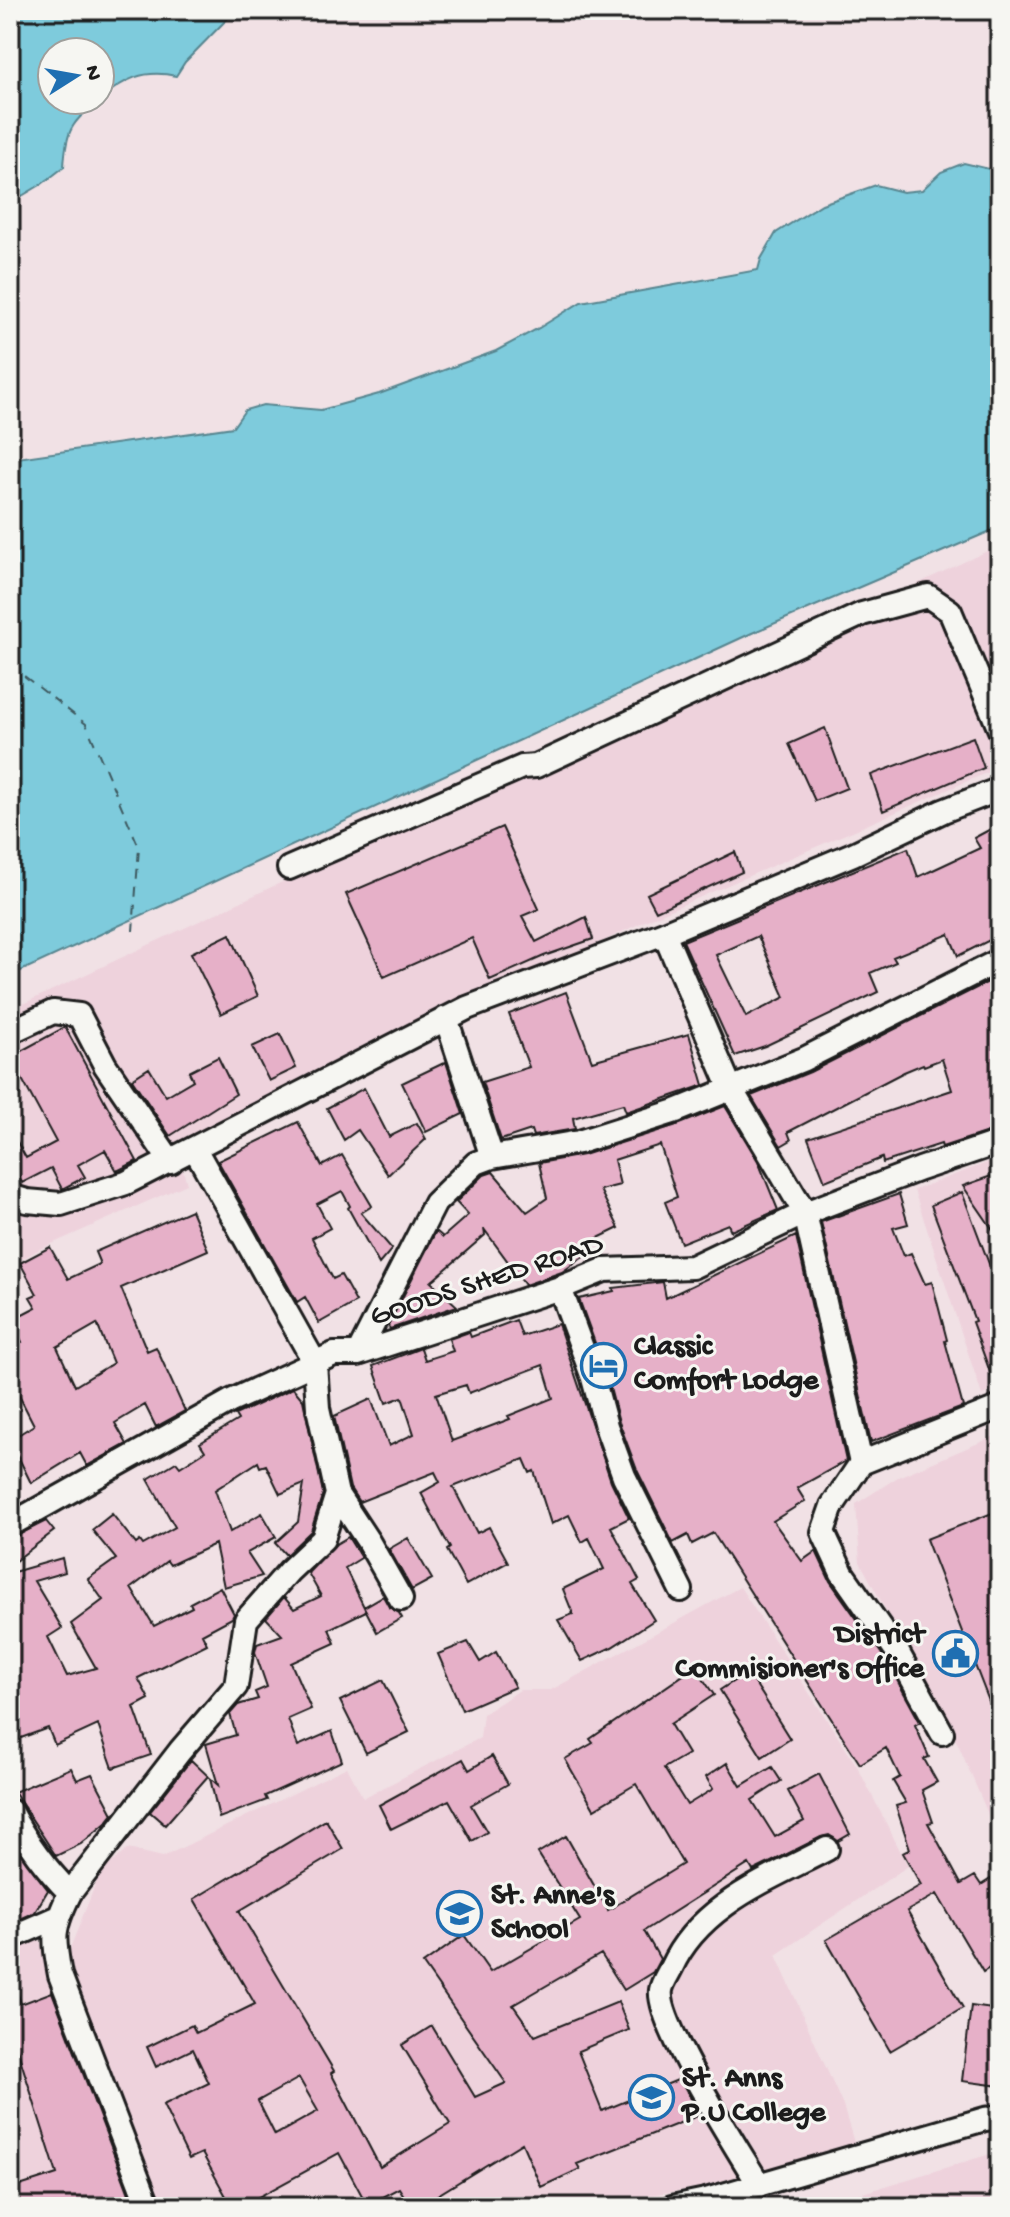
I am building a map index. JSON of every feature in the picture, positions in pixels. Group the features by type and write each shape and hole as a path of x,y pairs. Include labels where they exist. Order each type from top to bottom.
{"street":[{"path":"289,868 522,767 536,766 862,614 928,596 950,611 1000,730"},
{"path":"10,1196 61,1204 126,1183 467,1008 664,933 1000,789"},
{"path":"664,933 731,1089 805,1213 861,1463"},
{"path":"358,1354 435,1203 476,1163 492,1157 579,1142 676,1111 804,1059 1000,960"},
{"path":"10,1032 53,1012 79,1015 105,1065 171,1162"},
{"path":"446,1018 492,1157"},
{"name":"GOODS SHED ROAD","path":"10,1525 231,1401 334,1354 358,1354 560,1288 604,1270 692,1267 805,1213 1000,1142"},
{"path":"195,1149 315,1363 318,1408 337,1494 401,1599"},
{"path":"560,1288 624,1476 681,1590"},
{"path":"942,1733 898,1653 842,1573 823,1532 832,1506 861,1463 1000,1407"},
{"path":"149,2207 60,1975 53,1939 58,1917 70,1893 180,1751 236,1686 246,1620 289,1571 323,1539 337,1494"},
{"path":"10,1811 47,1870 70,1893"},
{"path":"759,2185 690,2068 670,2024 661,1991 679,1949 729,1900 827,1849"},
{"path":"10,1938 58,1917"},
{"path":"672,2207 1000,2117"}],"shaded area":[{"path":"1000,545 1000,767 645,921 176,1145 187,1184 40,1249 10,1266 10,1010"},
{"path":"1000,1158 1000,1388 982,1395 914,1190"},
{"name":"District Commisioner's Office","path":"1000,1434 1000,1842 958,1744 860,1562 856,1504 898,1477"},
{"name":"St. Anne's School","path":"740,1587 857,1766 908,1866 776,1955 843,2106 855,2146 706,2187 561,2207 157,2207 65,1961 100,1873 128,1849 163,1857 347,1767 363,1798 480,1738 483,1714 520,1690 551,1690"},
{"path":"39,1938 135,2207 10,2207 10,1952"},
{"path":"1000,2151 1000,2207 817,2207"}],"water":[{"path":"10,10 236,10 185,62 176,76 144,75 116,87 116,36 36,36 36,116 81,116 66,144 64,167 10,203"},
{"path":"1000,162 1000,527 752,633 10,976 10,459 233,427 245,410 263,405 321,410 379,394 496,351 581,302 758,270 776,233 822,204 876,185 903,192 922,190 941,172 964,163 989,169"}],"building":[{"path":"825,728 847,788 815,801 789,744"},
{"path":"973,737 984,768 883,811 871,775"},
{"path":"1000,824 1000,935 958,956 949,934 893,957 896,962 870,973 878,992 765,1046 735,1056 683,941 908,848 918,877 980,848 974,838","holes":["758,936 785,997 746,1017 716,955"]},
{"path":"502,827 539,909 522,916 536,942 586,917 593,939 490,980 472,938 384,977 346,894"},
{"path":"735,852 742,872 656,911 647,894"},
{"path":"230,934 258,996 221,1014 191,953"},
{"path":"1000,976 1000,1128 883,1163 882,1158 825,1181 808,1138 952,1090 942,1059 904,1072 788,1132 791,1140 781,1146 751,1096 810,1072"},
{"path":"566,992 592,1061 689,1034 704,1085 626,1112 623,1104 573,1118 575,1129 533,1136 531,1130 501,1140 482,1082 529,1067 509,1014"},
{"path":"65,1027 137,1161 117,1171 105,1150 78,1165 85,1177 62,1189 51,1168 22,1183 10,1160 10,1129 26,1158 56,1142 10,1057"},
{"path":"280,1034 296,1068 269,1081 252,1047"},
{"path":"218,1057 236,1094 170,1136 132,1079 149,1068 166,1096 193,1080 189,1072"},
{"path":"446,1062 463,1114 426,1132 402,1083"},
{"path":"364,1088 389,1137 417,1123 426,1139 388,1175 358,1130 344,1140 327,1108"},
{"path":"725,1106 758,1161 778,1210 731,1231 728,1224 681,1243 665,1202 677,1197 660,1145 614,1160 620,1185 600,1190 619,1228 588,1243 593,1250 562,1272 525,1285 484,1229 485,1235 431,1282 457,1306 390,1329 388,1326 436,1231 443,1237 468,1215 456,1202 484,1175 493,1172 527,1212 547,1198 539,1163 583,1155"},
{"path":"298,1122 322,1166 342,1155 372,1206 361,1213 392,1249 379,1264 342,1191 317,1204 330,1228 312,1238 333,1279 341,1275 356,1302 319,1323 305,1297 297,1302 218,1161"},
{"path":"1000,1173 1000,1240 963,1186"},
{"path":"962,1192 1000,1293 998,1394 972,1322 975,1321 931,1205"},
{"path":"899,1194 908,1224 893,1228 904,1256 911,1253 925,1284 932,1282 963,1407 871,1442 821,1222"},
{"path":"191,1210 208,1250 121,1288 147,1351 156,1347 185,1411 156,1427 145,1405 115,1423 127,1444 87,1466 80,1453 31,1483 10,1440 34,1425 10,1378 10,1347 22,1342 11,1320 36,1307 30,1297 37,1294 20,1263 50,1247 68,1279 100,1264 95,1252","holes":["97,1324 113,1363 75,1386 57,1347"]},
{"path":"796,1236 846,1461 797,1488 805,1501 773,1521 802,1561 816,1551 830,1581 886,1660 920,1722 915,1725 929,1757 924,1759 937,1782 922,1790 933,1822 928,1823 961,1884 975,1876 981,1885 1000,1873 1000,1961 983,1972 937,1894 907,1911 963,2008 890,2051 826,1940 921,1885 903,1853 910,1849 896,1806 906,1803 893,1781 900,1777 886,1748 860,1764 713,1533 692,1544 688,1535 673,1543 637,1470 579,1299 614,1291 613,1288 663,1282 666,1298"},
{"path":"516,1320 522,1336 558,1324 611,1481 629,1518 611,1527 639,1580 632,1584 654,1620 612,1647 582,1661 558,1620 573,1614 563,1589 604,1569 589,1538 582,1542 569,1515 551,1524 534,1471 530,1473 524,1459 453,1487 477,1533 489,1527 508,1562 466,1585 421,1493 440,1482 435,1472 359,1502 350,1488 334,1416 371,1399 389,1446 414,1434 402,1397 386,1403 373,1366 421,1348 425,1360 453,1351 449,1339 469,1332 471,1337","holes":["543,1365 553,1398 508,1416 510,1419 452,1441 436,1394 466,1385 469,1393"]},
{"path":"293,1388 303,1400 323,1493 311,1531 286,1555 275,1543 298,1522 304,1484 280,1494 266,1465 260,1467 258,1462 215,1490 230,1532 262,1513 276,1537 247,1553 262,1576 224,1587 215,1544 170,1565 167,1561 131,1588 154,1626 192,1607 190,1603 220,1587 234,1614 202,1634 207,1644 138,1678 149,1699 134,1707 151,1755 113,1768 98,1725 55,1745 48,1728 10,1742 10,1573 62,1558 65,1572 34,1581 62,1628 48,1637 67,1676 96,1668 71,1624 103,1600 88,1579 116,1559 92,1530 112,1514 136,1544 140,1541 143,1545 175,1527 148,1479 176,1462 180,1467 205,1451 200,1443 238,1420 235,1415"},
{"path":"1000,1510 1000,1578 991,1581 1000,1603 999,1727 926,1539"},
{"path":"46,1521 54,1531 10,1565 10,1539"},
{"path":"348,1537 361,1558 345,1568 366,1611 329,1629 335,1643 291,1663 311,1709 288,1719 298,1746 332,1731 342,1761 265,1796 267,1800 219,1818 210,1778 218,1785 206,1744 236,1735 230,1714 238,1705 258,1699 255,1692 267,1687 255,1652 257,1644 282,1635 266,1618 284,1597 294,1609 321,1596 308,1573 336,1544"},
{"path":"408,1538 432,1579 412,1590 389,1549"},
{"path":"383,1596 389,1607 402,1618 377,1632 364,1607"},
{"path":"468,1642 480,1662 496,1652 515,1687 462,1710 438,1654"},
{"path":"695,1667 714,1695 670,1724 688,1754 664,1768 687,1805 713,1789 706,1777 727,1763 741,1786 772,1767 781,1781 752,1800 775,1837 804,1821 788,1791 819,1774 850,1834 838,1841 829,1835 821,1837 753,1871 749,1864 644,1931 660,1959 653,1972 624,1990 601,1954 513,2005 535,2036 618,2002 629,2030 578,2051 602,2111 680,2079 700,2115 577,2164 580,2169 541,2187 522,2143 418,2207 411,2207 399,2188 367,2205 339,2153 240,2207 232,2207 202,2153 189,2159 163,2105 209,2083 193,2049 156,2067 147,2047 192,2025 196,2033 255,2004 194,1899 326,1820 343,1849 239,1911 334,2071 331,2073 380,2167 450,2124 402,2045 432,2026 475,2097 506,2083 423,1964 464,1935 490,1972 580,1920 538,1853 566,1836 608,1910 683,1864 636,1784 594,1809 565,1759 593,1743 590,1739","holes":["299,2078 318,2111 275,2135 258,2101"]},
{"path":"748,1672 790,1739 762,1757 720,1690"},
{"path":"383,1680 409,1732 366,1753 340,1701"},
{"path":"492,1756 508,1784 471,1805 487,1832 472,1841 449,1800 391,1829 379,1805 463,1759 469,1770"},
{"path":"191,1760 208,1776 165,1825 150,1812"},
{"path":"71,1768 77,1780 92,1774 113,1814 81,1844 56,1856 14,1792"},
{"path":"10,1839 48,1890 35,1912 10,1923"},
{"path":"10,1979 13,1979 21,2004 52,1992 134,2207 10,2207 10,2189 57,2174 10,2027"},
{"path":"971,2006 1000,2010 1000,2086 962,2081"}],"ferry route":[{"path":"10,665 86,724 139,847 133,931"}],"place":[{"name":"Classic Comfort Lodge","path":"603,1365"},
{"name":"District Commisioner's Office","path":"955,1653"},
{"name":"St. Anne's School","path":"460,1914"},
{"name":"St. Anns P.U College","path":"651,2097"}]}
